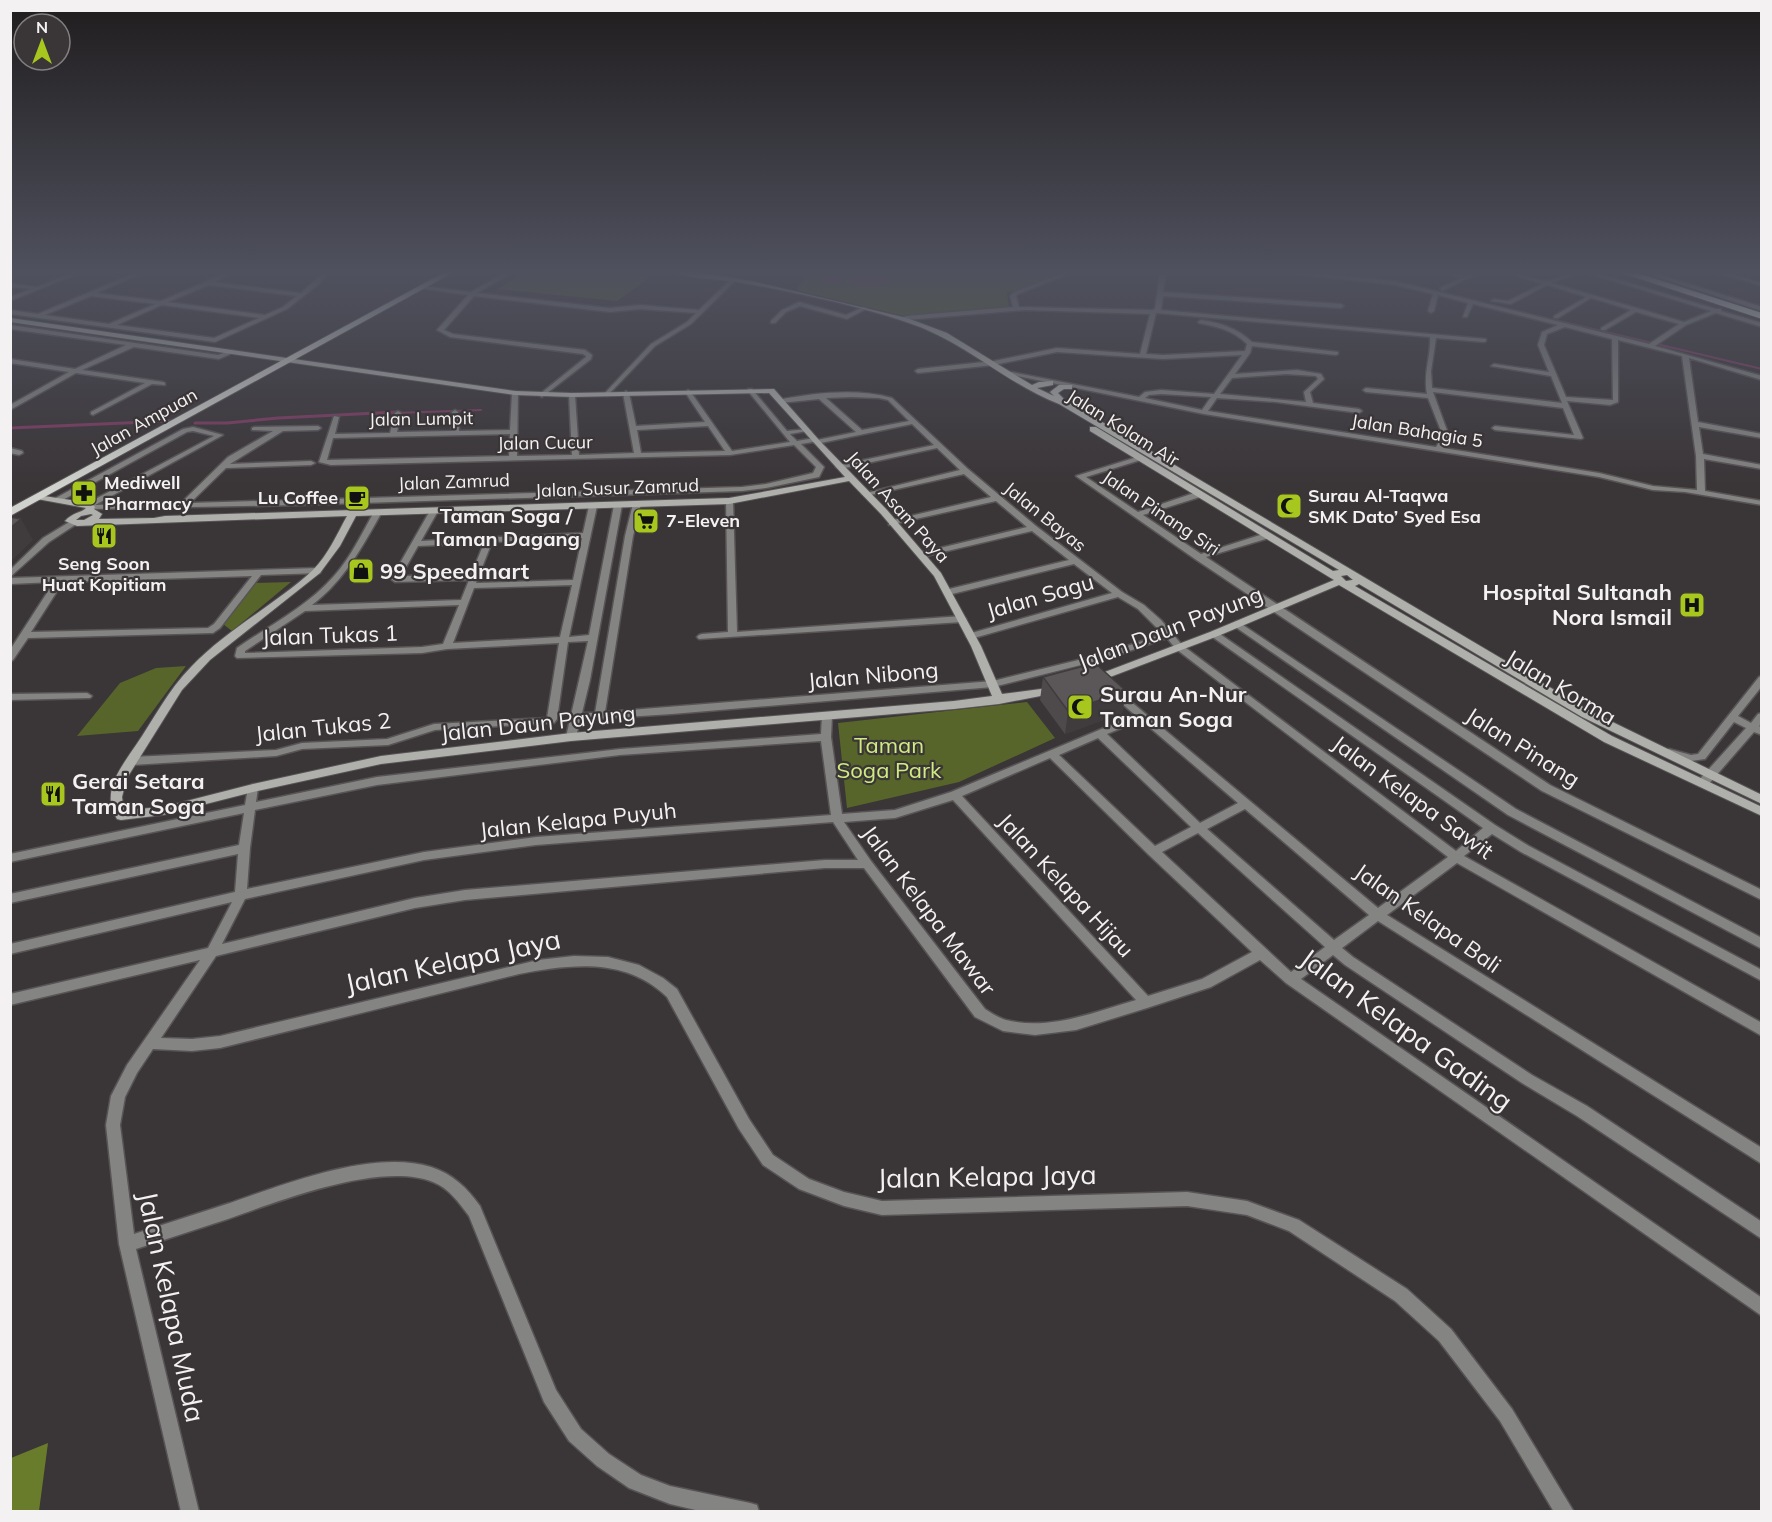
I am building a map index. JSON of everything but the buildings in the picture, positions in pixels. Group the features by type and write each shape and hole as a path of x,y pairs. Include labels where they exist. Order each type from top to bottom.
{"main road":[{"name":"Jalan Ampuan","path":"10,513 321,343"}],"street":[{"path":"119,343 219,357 232,352"},
{"path":"11,406 75,371 136,343"},
{"path":"165,343 515,393 572,395 750,390 795,443"},
{"path":"510,343 585,352 590,355 579,367 542,395"},
{"path":"607,394 656,343"},
{"path":"960,343 1044,395"},
{"path":"1142,356 1146,343"},
{"path":"1434,343 1435,351 1428,378 1430,393 1446,436 1437,450"},
{"path":"1496,428 1577,439 1580,437 1544,354 1542,343"},
{"path":"1366,390 1565,402 1615,402 1615,343"},
{"path":"1649,343 1761,378"},
{"path":"1204,412 1247,353 1250,344 1336,353"},
{"path":"918,371 994,363 1057,350 1188,357 1247,353"},
{"path":"1685,355 1700,456 1701,492"},
{"path":"13,362 163,384"},
{"path":"1494,366 1554,375"},
{"path":"1230,376 1258,376 1293,370 1314,373 1322,377 1307,392 1310,404"},
{"name":"Jalan Bahagia 5","path":"1011,374 1204,412 1599,475 1653,488 1701,492 1761,503"},
{"path":"93,413 150,383"},
{"path":"1032,388 1039,384 1050,383"},
{"path":"1062,402 1054,392 1056,389 1069,387"},
{"name":"Jalan Asam Paya","path":"750,390 771,391 814,441 852,478 922,555 948,592 971,636 999,700"},
{"path":"688,392 730,453"},
{"path":"1140,400 1147,393 1153,392 1217,395 1359,411"},
{"path":"513,459 515,393"},
{"path":"627,393 638,455"},
{"path":"572,395 576,457"},
{"name":"Jalan Kolam Air","path":"1044,395 1062,402 1346,578"},
{"name":"Jalan Kolam Air","path":"1044,395 1049,402 1197,495 1266,536 1346,578"},
{"name":"Jalan Bayas","path":"822,398 876,396 895,404 965,471 1033,528 1119,594 1141,607 1158,622 1179,647"},
{"path":"780,401 822,398 861,433"},
{"path":"455,412 456,433"},
{"path":"393,435 398,413"},
{"name":"Jalan Cucur","path":"336,417 323,462 331,464 730,453 814,441 913,422"},
{"path":"633,428 711,424"},
{"path":"1696,424 1761,436"},
{"path":"254,429 318,428"},
{"path":"10,575 46,540 74,523 88,511 220,435 188,429 56,500"},
{"path":"183,505 223,466 281,429"},
{"path":"785,433 805,430"},
{"name":"Jalan Lumpit","path":"330,436 514,432"},
{"name":"Jalan Zamrud","path":"40,497 88,511 183,505 753,488 816,475 820,467 795,443"},
{"path":"840,467 938,446"},
{"path":"10,450 19,453"},
{"path":"1700,456 1761,467"},
{"name":"Jalan Pinang Siri","path":"1140,459 1080,476 1276,609"},
{"path":"223,466 310,463"},
{"path":"866,494 965,471"},
{"name":"Jalan Susur Zamrud","path":"165,519 729,501 852,478"},
{"path":"1136,515 1197,495"},
{"path":"525,507 528,496"},
{"path":"892,523 997,498"},
{"path":"729,501 733,635"},
{"path":"291,515 300,503"},
{"path":"10,504 22,507"},
{"path":"600,715 629,536 637,504"},
{"path":"571,737 585,680 618,505"},
{"path":"564,639 593,506"},
{"path":"88,511 96,512 97,516 157,516 165,519"},
{"path":"88,511 154,521 165,519"},
{"path":"434,511 395,579 577,582"},
{"name":"Jalan Daun Payung","path":"353,513 335,546 317,571 192,669 132,761 117,790 116,809 122,816 143,815 381,760 571,737 827,717 999,700 1098,678 1276,609 1346,578"},
{"name":"Jalan Tukas 1","path":"378,513 338,576 304,608 273,626 240,650 240,656 389,652 447,646 592,638"},
{"path":"922,555 1033,528"},
{"path":"415,544 587,536"},
{"path":"1198,557 1266,536"},
{"path":"447,646 489,540"},
{"path":"948,592 1075,561"},
{"path":"10,581 317,571"},
{"path":"25,635 210,631 217,626 258,573"},
{"name":"Jalan Korma","path":"1346,578 1586,714 1657,749 1761,812"},
{"name":"Jalan Korma","path":"1346,578 1608,739 1761,800"},
{"path":"10,658 60,580"},
{"name":"Jalan Sagu","path":"971,636 1119,594"},
{"path":"304,608 465,602"},
{"name":"Jalan Pinang","path":"1276,609 1546,788 1761,896"},
{"path":"702,637 962,619"},
{"path":"1237,624 1512,812 1761,944"},
{"path":"1214,634 1491,828 1525,849 1761,976"},
{"name":"Jalan Nibong","path":"576,717 830,699 993,684 1054,670 1168,635"},
{"name":"Jalan Tukas 2","path":"132,761 276,753 306,746 388,742 434,727 548,722 552,719 564,639"},
{"name":"Jalan Kelapa Sawit","path":"1179,647 1456,857 1761,1030"},
{"name":"Jalan Kelapa Bali","path":"1098,678 1141,717 1378,915 1761,1157"},
{"path":"1657,749 1691,758 1701,757 1761,679"},
{"path":"10,697 87,696"},
{"path":"1706,779 1757,730 1761,715 1743,705"},
{"name":"Jalan Kelapa Mawar","path":"827,717 826,737 837,820 867,864 980,1013 1003,1025 1035,1029 1076,1024 1206,984 1261,953"},
{"name":"Jalan Kelapa Puyuh","path":"10,949 424,856 536,841 895,814 955,795 1141,717"},
{"path":"1733,717 1757,730"},
{"path":"1099,733 1199,828 1349,961 1527,1079 1582,1111 1761,1231"},
{"path":"10,858 377,781 620,752 826,737"},
{"name":"Jalan Kelapa Gading","path":"1052,754 1153,852 1291,979 1761,1308"},
{"name":"Jalan Kelapa Muda","path":"190,1512 126,1244 113,1125 118,1096 132,1069 212,952 241,896 244,849 253,788"},
{"name":"Jalan Kelapa Hijau","path":"955,795 1147,1003"},
{"path":"1153,852 1245,804"},
{"path":"1291,979 1456,857 1491,828"},
{"path":"10,899 244,849"},
{"path":"10,1000 416,903 465,896 825,864 867,864"},
{"name":"Jalan Kelapa Jaya","path":"149,1043 220,1042 486,977 568,962 607,962 629,967 664,984 672,993 744,1124 768,1160 804,1184 844,1199 882,1208 1187,1199 1247,1208 1293,1225 1401,1294 1445,1335 1506,1415 1565,1512"},
{"path":"126,1244 311,1184 379,1170 421,1172 437,1177 459,1189 475,1211 550,1396 575,1435 603,1460 635,1482 670,1495 750,1512"}],"green space":[{"path":"291,582 232,631 223,624 254,583"},
{"path":"186,666 138,731 77,736 120,683 156,668"},
{"name":"Taman Soga Park","path":"1027,702 1055,738 959,782 847,808 838,723"},
{"path":"48,1443 39,1511 11,1511 11,1458"}],"waterway":[{"path":"1653,343 1762,369"},
{"path":"366,414 481,410"},
{"path":"195,423 397,412"},
{"path":"10,428 170,421"}],"place":[{"name":"Mediwell Pharmacy","path":"84,493"},
{"name":"Lu Coffee","path":"357,498"},
{"name":"Surau Al-Taqwa SMK Dato’ Syed Esa","path":"1289,506"},
{"name":"7-Eleven","path":"646,521"},
{"name":"Seng Soon Huat Kopitiam","path":"104,536"},
{"name":"99 Speedmart","path":"361,571"},
{"name":"Hospital Sultanah Nora Ismail","path":"1692,605"},
{"name":"Surau An-Nur Taman Soga","path":"1080,707"},
{"name":"Gerai Setara Taman Soga","path":"53,794"}],"district":[{"name":"Taman Soga / Taman Dagang","path":"506,528"}]}
